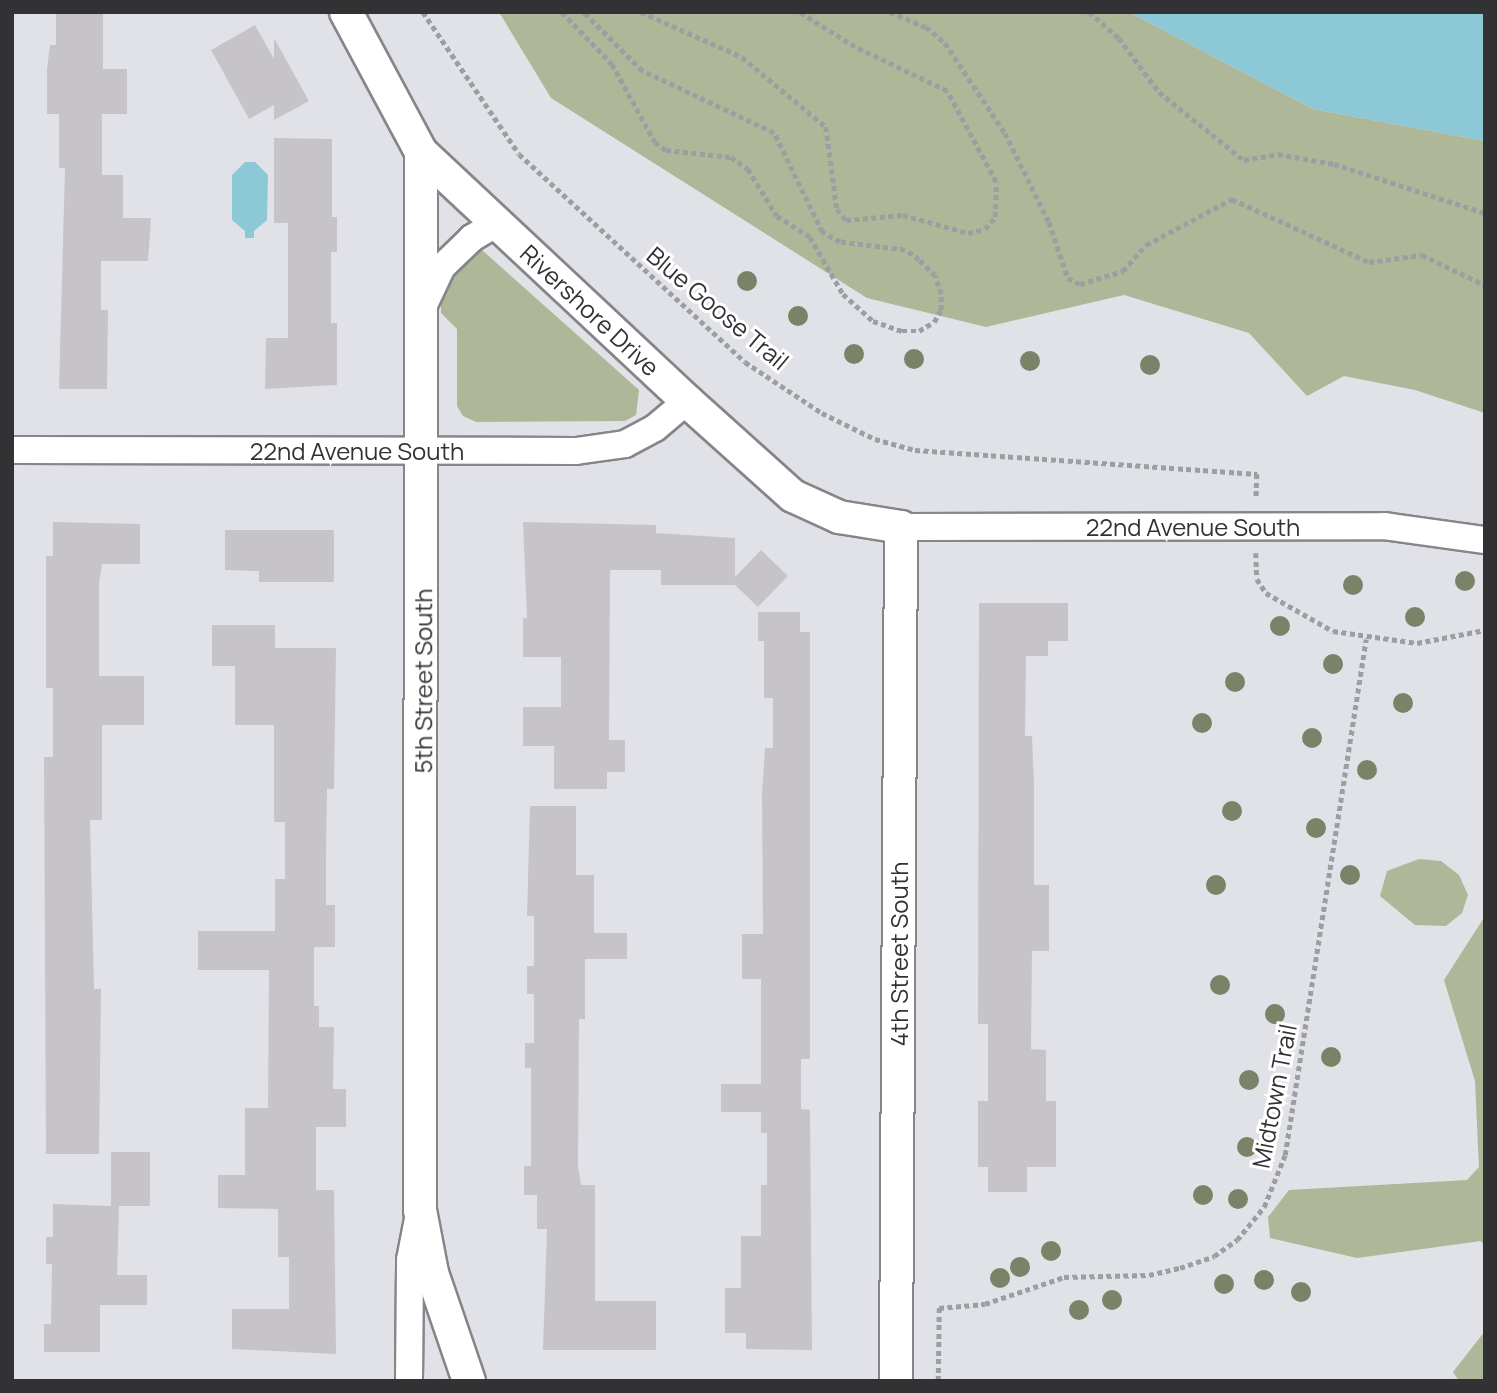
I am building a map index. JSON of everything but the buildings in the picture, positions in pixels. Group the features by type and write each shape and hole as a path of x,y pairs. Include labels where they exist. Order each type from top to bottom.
{"street":[{"name":"Rivershore Drive","path":"346,12 421,152 687,401 793,496 839,517 901,527"},
{"name":"5th Street South","path":"409,1381 410,1260 420,1210 424,451 421,152"},
{"path":"423,307 442,267 472,239 497,223"},
{"name":"22nd Avenue South","path":"12,450 576,451 625,444 655,428 687,401"},
{"name":"22nd Avenue South","path":"901,527 1384,526 1485,540"},
{"name":"4th Street South","path":"896,1381 901,527"},
{"name":"5th Street South","path":"420,1210 432,1273 469,1381"}],"path":[{"name":"Blue Goose Trail","path":"423,12 519,154 746,362 822,413 874,439 915,450 1256,474"},
{"path":"562,12 612,64 655,142 666,150 731,157 748,169 777,216 810,237 843,294 873,321 902,331 919,331 934,322 941,310 941,294 935,276 919,260 905,250 840,242 822,232 774,132 642,71 583,12"},
{"path":"641,12 743,57 826,127 837,209 846,220 903,215 968,233 985,229 995,217 996,182 947,91 855,47 799,12"},
{"path":"890,12 926,27 953,54 1005,133 1049,222 1068,278 1080,284 1123,271 1146,245 1232,199 1369,262 1422,255 1485,285"},
{"path":"1089,12 1119,38 1159,92 1244,160 1278,154 1334,164 1485,213"},
{"path":"1256,563 1257,579 1266,593 1333,631 1366,639 1417,643 1485,630"},
{"name":"Midtown Trail","path":"938,1381 939,1308 985,1304 1064,1277 1149,1276 1180,1268 1214,1256 1237,1240 1264,1207 1285,1155 1366,639"}],"green space":[{"path":"499,12 1129,12 1313,109 1485,141 1485,413 1415,390 1344,376 1307,396 1249,333 1124,295 986,327 867,298 551,98"},
{"path":"482,250 639,390 636,415 625,421 476,422 463,416 457,406 457,329 441,313 441,289 446,276 472,252"},
{"path":"1419,859 1441,861 1459,875 1468,895 1462,913 1446,926 1415,925 1380,896 1387,871"},
{"path":"1485,916 1485,1247 1481,1241 1357,1258 1270,1238 1268,1217 1289,1190 1467,1180 1479,1167 1475,1081 1444,980"},
{"path":"1485,1331 1485,1381 1459,1381 1453,1372"}],"water":[{"path":"1129,12 1485,12 1485,141 1313,109"},
{"path":"245,162 255,162 268,175 267,220 254,231 254,238 245,238 245,231 232,220 232,175"}]}
